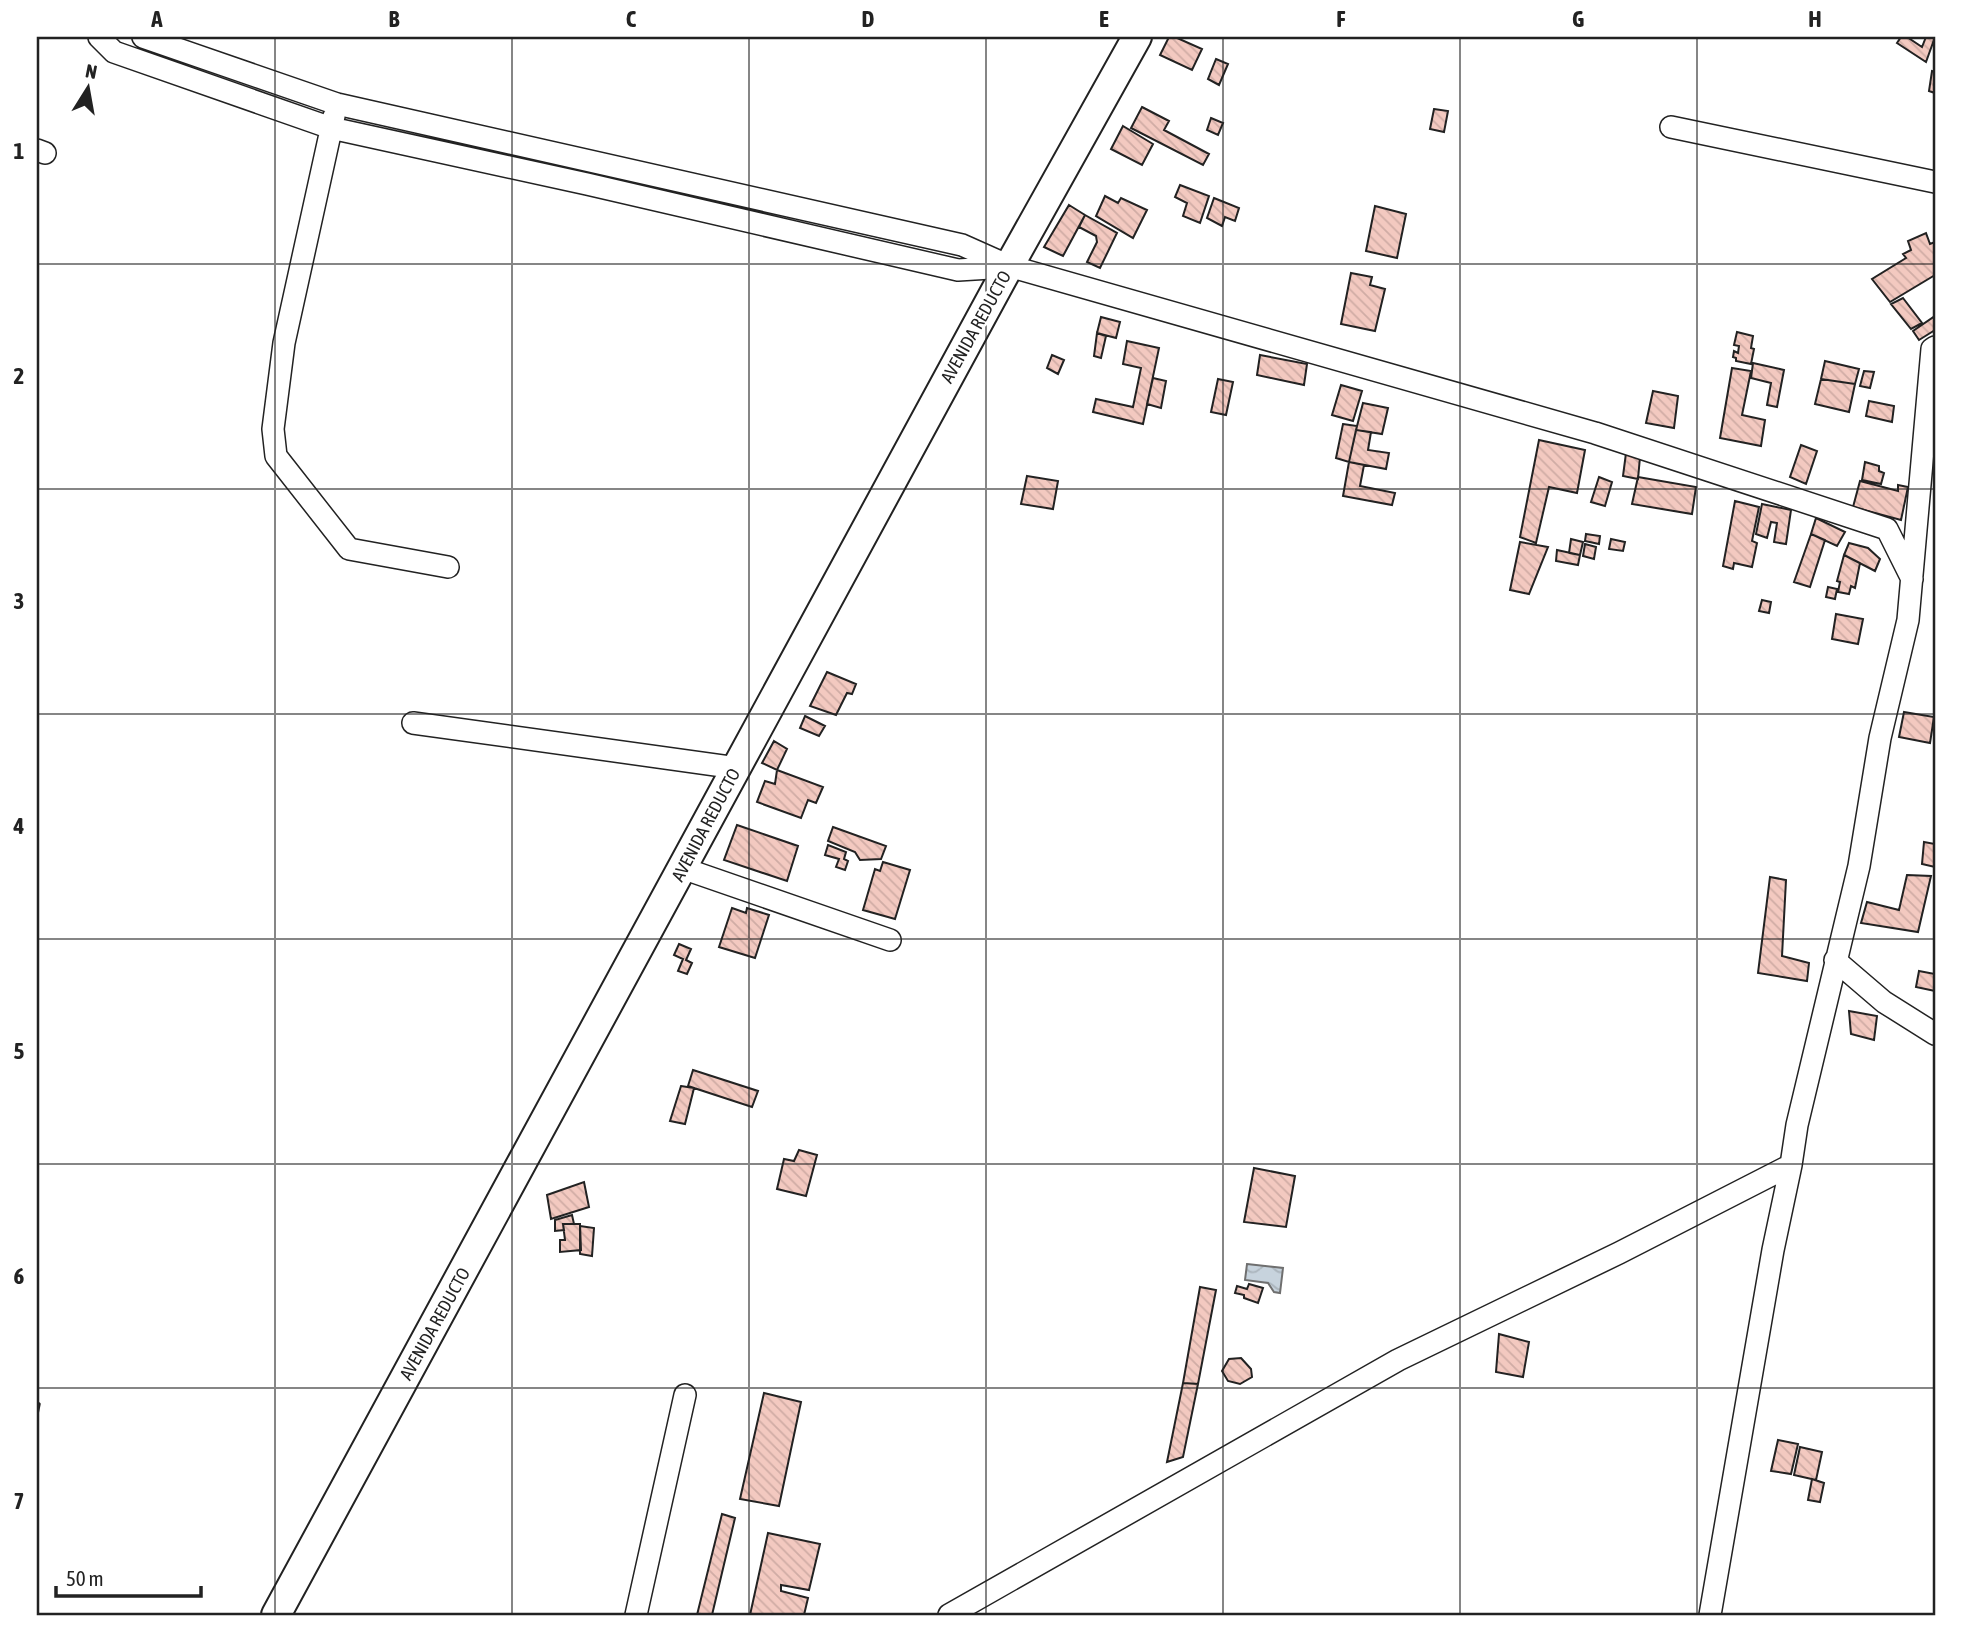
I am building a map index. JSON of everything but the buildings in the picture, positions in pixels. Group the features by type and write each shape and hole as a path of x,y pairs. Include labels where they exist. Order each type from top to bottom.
{"main road":[{"name":"AVENIDA REDUCTO","path":"276,1615 1009,266 1137,37"}],"street":[{"path":"99,37 114,52 331,128 958,270 1009,266"},
{"path":"143,37 337,104 962,245 1009,266 1595,433 1887,529 1912,579"},
{"path":"337,104 284,343 273,429 276,456 349,549 448,567"},
{"path":"1671,127 1935,182"},
{"path":"587,184 591,162"},
{"path":"1710,1615 1797,1125 1859,866 1880,738 1908,620 1932,349 1935,347"},
{"path":"413,723 737,768"},
{"path":"682,868 890,940"},
{"path":"1835,960 1884,1002 1935,1034"},
{"path":"949,1615 1398,1360 1619,1253 1791,1165"},
{"path":"636,1615 685,1395"}],"water":[{"path":"1247,1264 1283,1268 1280,1293 1274,1292 1268,1283 1245,1280"}],"wall":[{"path":"37,1403 37,1414"}]}
